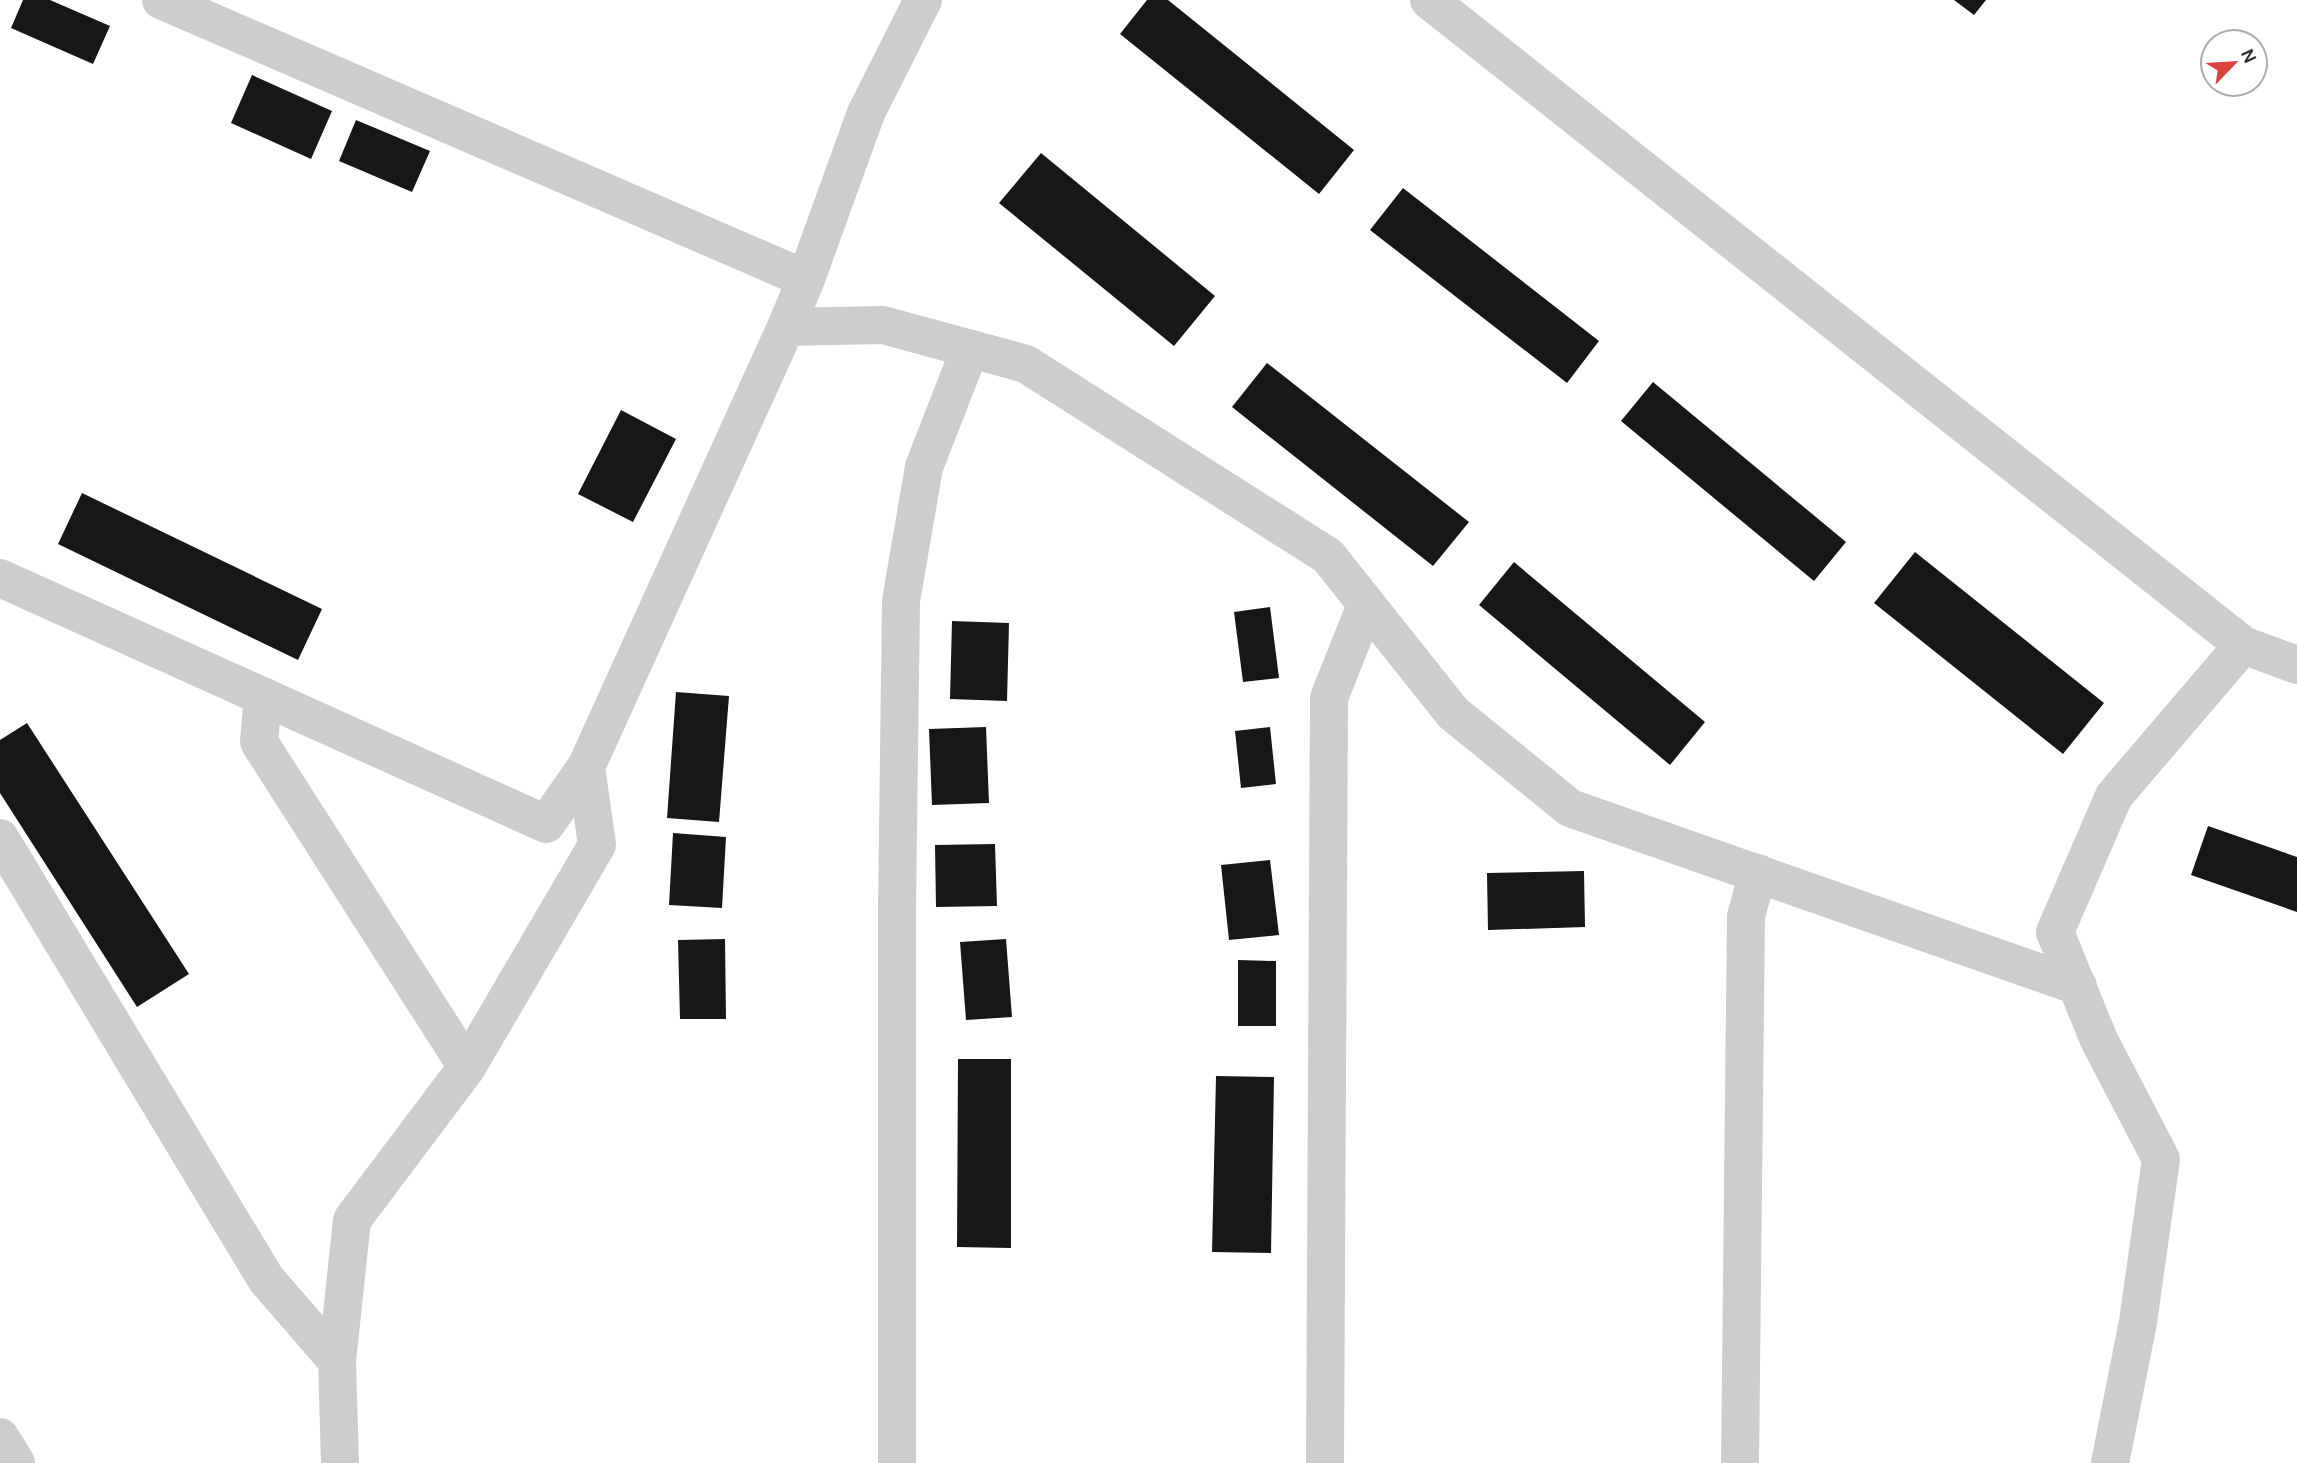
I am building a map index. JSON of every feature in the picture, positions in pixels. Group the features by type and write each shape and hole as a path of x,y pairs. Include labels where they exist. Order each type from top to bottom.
{"street":[{"path":"161,0 806,279"},
{"path":"0,578 546,824 586,767 786,327 866,113 923,0"},
{"path":"1429,0 2242,645 2297,665"},
{"path":"786,327 883,325 1026,364 1328,556 1453,713 1570,808 2078,986"},
{"path":"897,1463 897,908 901,601 924,467 970,349"},
{"path":"1325,1463 1329,698 1366,605"},
{"path":"2110,1463 2138,1322 2161,1159 2099,1040 2055,932 2114,796 2242,645"},
{"path":"263,696 259,742 467,1067"},
{"path":"340,1463 337,1361 352,1220 467,1067 597,845 586,767"},
{"path":"0,838 266,1279 337,1361"},
{"path":"1740,1463 1746,916 1758,873"},
{"path":"0,1437 16,1463"}],"building":[{"path":"23,0 50,0 110,26 93,64 11,28"},
{"path":"1147,0 1168,0 1354,150 1319,194 1120,34"},
{"path":"1954,0 1986,0 1974,15"},
{"path":"252,75 332,111 311,159 231,123"},
{"path":"356,120 430,151 412,192 339,161"},
{"path":"1041,153 1215,296 1174,346 999,203"},
{"path":"1403,188 1599,341 1567,383 1370,230"},
{"path":"1267,363 1469,522 1433,566 1232,407"},
{"path":"1653,382 1846,542 1814,581 1621,421"},
{"path":"621,410 676,439 633,522 578,494"},
{"path":"82,493 322,609 298,660 58,544"},
{"path":"1915,552 2104,703 2063,754 1874,603"},
{"path":"1514,562 1705,722 1670,765 1479,605"},
{"path":"1270,607 1279,678 1243,682 1234,612"},
{"path":"952,621 1009,623 1007,701 950,699"},
{"path":"676,692 729,696 719,822 667,818"},
{"path":"27,723 189,974 137,1007 0,793 0,740"},
{"path":"986,727 989,803 932,805 929,729"},
{"path":"1270,727 1276,784 1241,788 1235,731"},
{"path":"2208,826 2297,857 2297,912 2191,875"},
{"path":"673,833 726,837 722,908 669,905"},
{"path":"995,844 997,906 936,907 935,845"},
{"path":"1270,860 1279,935 1229,940 1221,865"},
{"path":"1584,871 1585,927 1488,930 1487,873"},
{"path":"725,939 726,1019 680,1019 678,940"},
{"path":"1006,939 1012,1017 966,1020 960,942"},
{"path":"1238,960 1276,961 1276,1026 1238,1026"},
{"path":"958,1059 1011,1059 1011,1248 957,1247"},
{"path":"1216,1076 1274,1077 1271,1253 1212,1252"}]}
